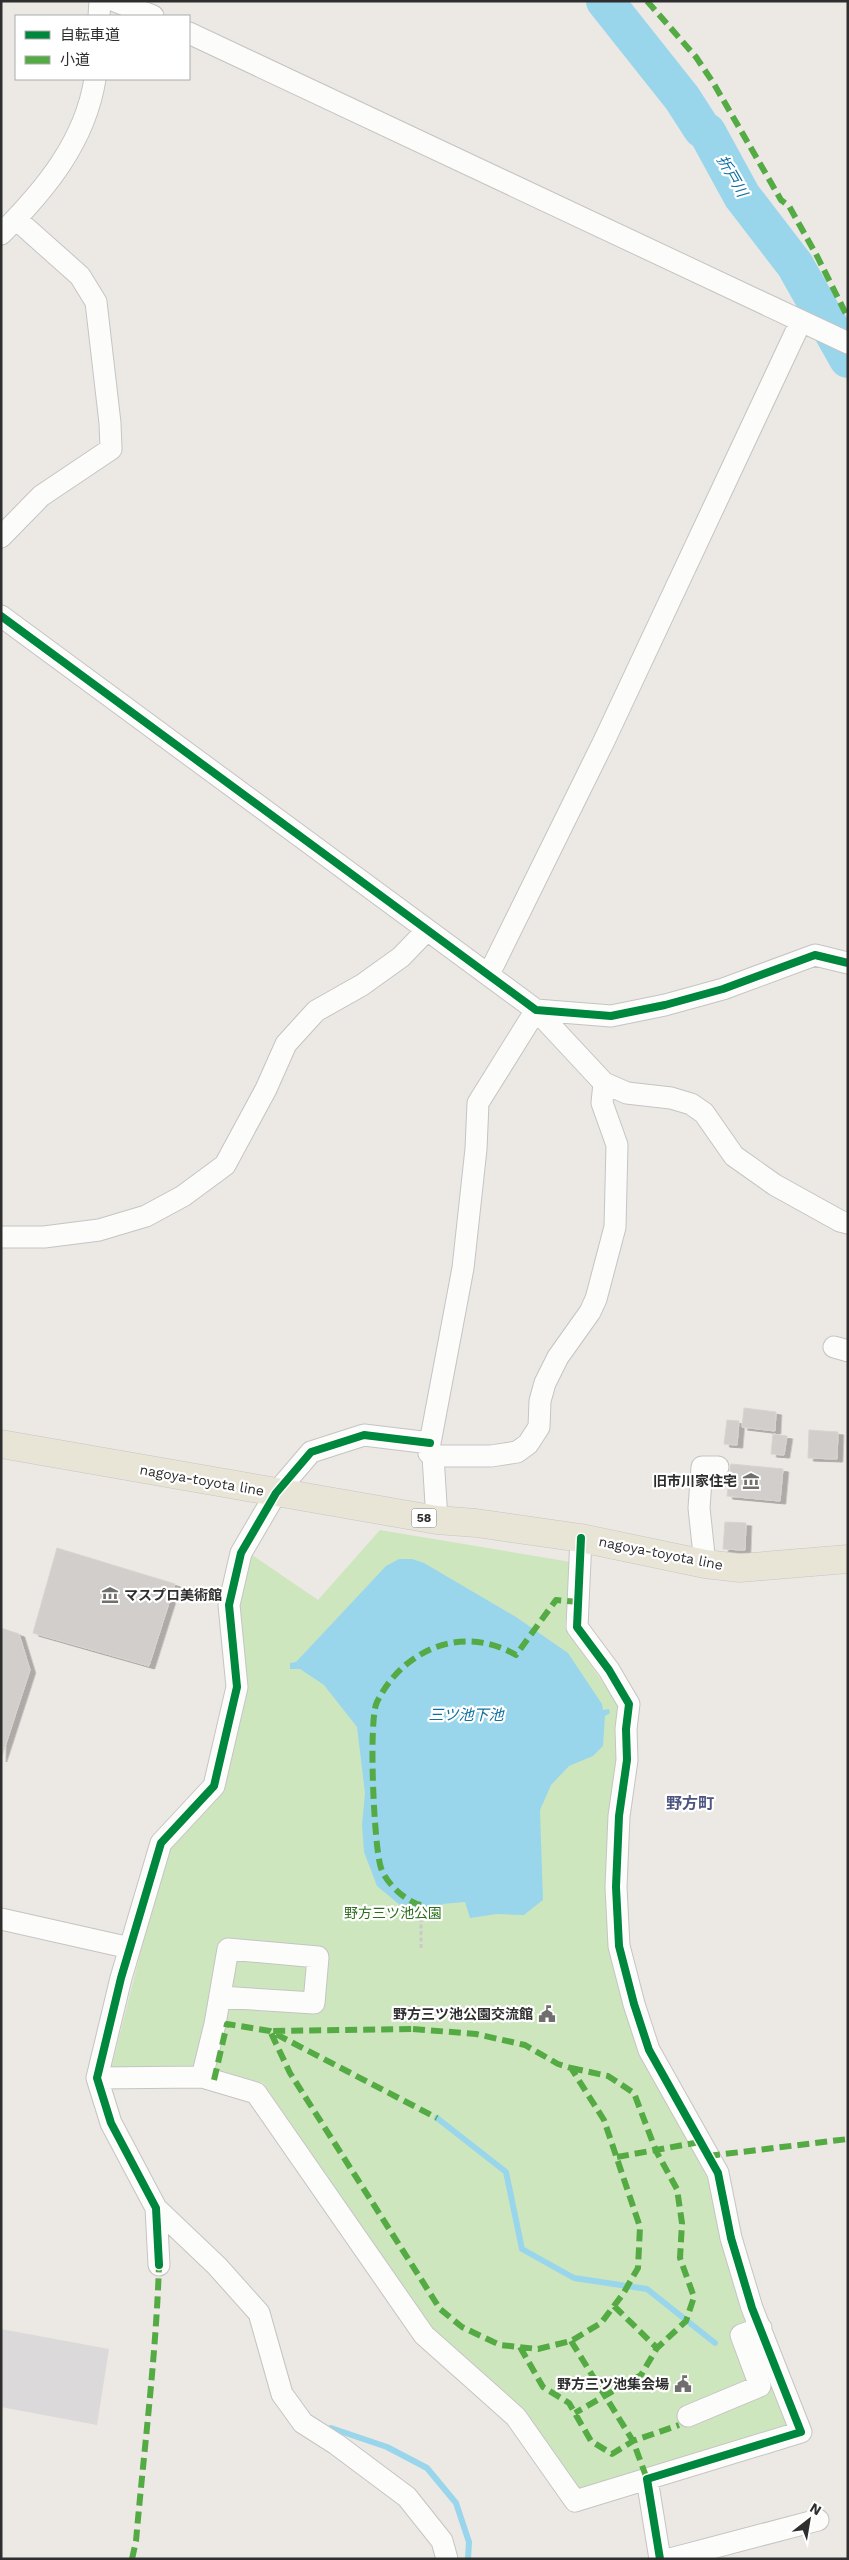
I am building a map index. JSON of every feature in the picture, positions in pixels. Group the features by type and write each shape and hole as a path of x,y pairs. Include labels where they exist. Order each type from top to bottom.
{"main road":[{"name":"nagoya-toyota line","path":"1,1444 437,1520 476,1523 581,1538 705,1564 740,1568 848,1559"}],"street":[{"path":"99,15 100,1"},
{"path":"115,1 147,9"},
{"path":"190,33 848,343"},
{"path":"1,537 41,496 111,449 110,423 96,302 80,276 5,230 56,174 70,150 92,100 95,80"},
{"path":"489,974 604,740 801,321"},
{"path":"1,616 536,1010 604,1083 627,1093 671,1098 691,1104 704,1113 734,1156 775,1185 840,1221 848,1223"},
{"path":"1,1237 44,1237 99,1230 146,1216 183,1196 225,1165 266,1089 286,1044 316,1011 362,984 401,957 427,930"},
{"path":"536,1010 610,1016 665,1005 723,989 815,955 848,963"},
{"path":"437,1520 432,1449 463,1268 476,1149 478,1103 536,1010"},
{"path":"447,2559 442,2541 407,2497 336,2444 303,2423 282,2394 259,2314 217,2266 156,2208 111,2123 97,2078 130,1948 161,1843 214,1786 237,1687 229,1605 241,1553 276,1493 311,1452 364,1435 432,1449 491,1456 517,1452 528,1444 539,1427 540,1401 545,1383 558,1357 590,1312 596,1299 615,1227 617,1145 602,1103 604,1083"},
{"path":"705,1564 700,1508 702,1467 718,1467"},
{"path":"97,2078 202,2077 256,2092 424,2335 516,2418 575,2501 801,2432 752,2308 731,2238 718,2173 649,2050 634,2004 619,1946 616,1887 619,1816 627,1760 626,1729 630,1704 609,1670 577,1627 581,1538"},
{"path":"1,1919 130,1948"},
{"path":"202,2077 220,1997 228,1949 318,1957 314,2003 220,1997"},
{"path":"156,2208 159,2265"},
{"path":"688,2416 760,2386 741,2336 761,2328"},
{"path":"647,2478 660,2559"},
{"path":"670,2559 818,2520"}],"path":[{"path":"420,1948 421,1906"}],"shaded area":[{"path":"1,2329 109,2349 97,2425 1,2407"}],"green space":[{"name":"野方三ツ池公園","path":"380,1530 571,1562 565,1628 620,1707 606,1890 644,2056 709,2181 741,2312 788,2425 577,2492 519,2407 426,2323 263,2083 198,2067 111,2069 167,1848 220,1788 236,1607 252,1555 318,1600"}],"water":[{"name":"三ツ池下池","path":"399,1559 412,1559 424,1563 516,1617 568,1653 602,1704 603,1710 609,1709 610,1713 605,1716 603,1746 593,1756 569,1766 551,1785 540,1810 543,1900 524,1915 497,1914 470,1918 465,1902 442,1904 441,1917 407,1911 377,1886 364,1852 362,1825 365,1793 357,1727 324,1685 300,1669 290,1669 290,1663 296,1662 386,1566"}],"building":[{"path":"744,1408 776,1412 775,1431 742,1427"},
{"path":"727,1420 739,1421 737,1445 724,1444"},
{"path":"809,1430 838,1432 837,1459 808,1458"},
{"path":"773,1434 787,1436 784,1455 771,1454"},
{"path":"731,1464 783,1469 780,1501 727,1496"},
{"path":"725,1522 746,1523 745,1550 723,1549"},
{"path":"57,1548 175,1584 149,1666 33,1633"},
{"path":"1,1628 19,1634 30,1670 1,1759"}],"waterway":[{"name":"折戸川","path":"605,1 682,98 702,129 707,132 742,196 795,265 848,359"},
{"path":"437,2118 506,2172 522,2249 574,2278 647,2289 715,2343"},
{"path":"331,2428 387,2447 427,2468 456,2503 469,2542 468,2559"}],"marked path":[{"path":"647,1 696,57 714,84 781,200 789,206 848,318"},
{"path":"421,1905 403,1896 387,1880 378,1856 372,1757 374,1713 377,1702 388,1683 402,1668 418,1656 436,1647 456,1642 476,1642 496,1646 516,1655 556,1600 579,1602"},
{"path":"214,2080 227,2024 270,2031 437,2118"},
{"path":"413,2029 476,2034 525,2045 558,2064 571,2068 604,2120 640,2227 638,2268 623,2294 601,2323 571,2341 538,2349 500,2345 462,2327 440,2309 290,2073 270,2031 413,2029"},
{"path":"571,2068 608,2076 634,2093 656,2151 677,2189 682,2223 680,2258 694,2297 686,2321 657,2348 641,2375 575,2413"},
{"path":"708,2156 848,2139"},
{"path":"617,2157 700,2142"},
{"path":"132,2559 136,2541 149,2403 159,2265"},
{"path":"614,2306 657,2348"},
{"path":"571,2341 633,2441 647,2479"},
{"path":"520,2347 543,2387 569,2403 591,2441 612,2454 633,2441 679,2425"}],"cycle path":[{"path":"1,616 536,1010 611,1016 665,1005 723,989 815,955 848,963"},
{"path":"159,2265 156,2208 111,2123 97,2078 121,1978 161,1843 214,1786 237,1687 229,1605 241,1553 276,1493 311,1452 364,1435 430,1443"},
{"path":"581,1538 577,1627 609,1670 629,1704 626,1729 627,1760 619,1816 616,1887 619,1946 634,2004 649,2050 718,2173 731,2238 752,2308 801,2432 647,2479 660,2559"}],"place":[{"name":"旧市川家住宅","path":"751,1481"},
{"name":"マスプロ美術館","path":"110,1595"},
{"name":"野方三ツ池公園交流館","path":"547,2014"},
{"name":"野方三ツ池集会場","path":"683,2384"}],"district":[{"name":"野方町","path":"690,1803"}]}
